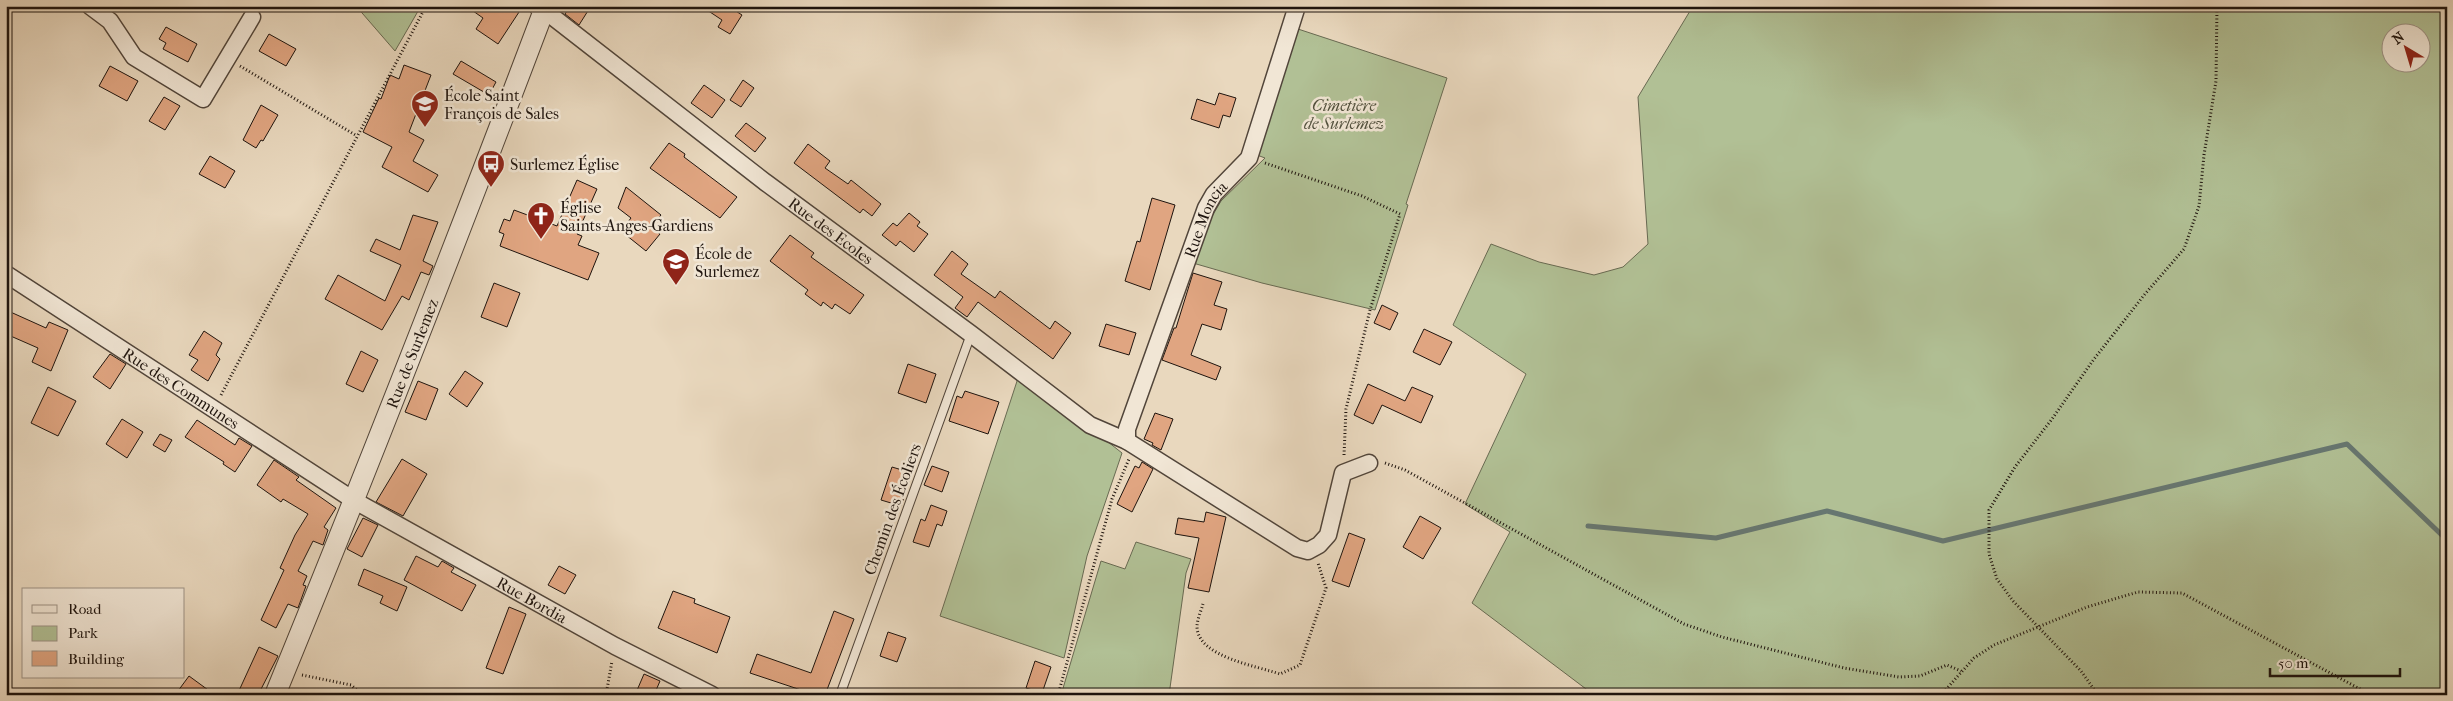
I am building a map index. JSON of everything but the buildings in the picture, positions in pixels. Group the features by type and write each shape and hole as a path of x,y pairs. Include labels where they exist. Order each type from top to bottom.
{"street":[{"path":"90,6 110,20 134,57 204,99 252,17"},
{"name":"Rue Moncia","path":"1129,443 1127,429 1196,229 1214,194 1249,158 1297,6"},
{"name":"Rue des Ecoles","path":"541,8 765,182 971,334 1090,425 1129,443"},
{"name":"Rue de Surlemez","path":"275,695 355,501 541,8"},
{"name":"Rue des Communes","path":"6,274 355,501"},
{"path":"1129,443 1297,548 1308,551 1320,545 1328,535 1343,473 1369,463"},
{"name":"Rue Bordia","path":"355,501 615,646 712,695"}],"lane":[{"name":"Chemin des Écoliers","path":"840,695 971,334"}],"path":[{"path":"213,409 426,6"},
{"path":"2098,695 2081,671 2013,601 1997,579 1989,554 1989,510 2015,466 2052,419 2094,359 2145,294 2184,249 2199,206 2204,156 2216,81 2217,6"},
{"path":"227,59 357,136"},
{"path":"1249,158 1362,196 1400,214 1370,310 1346,409 1343,473"},
{"path":"1058,695 1112,499 1129,461 1129,443"},
{"path":"1369,463 1381,462 1403,469 1684,624 1722,637 1844,668 1899,677 1920,676 1947,665 1961,671"},
{"path":"1203,604 1197,626 1200,641 1216,653 1280,674 1300,665 1326,588 1313,548"},
{"path":"1941,695 1974,658 1994,645 2036,626 2086,607 2138,592 2182,593 2371,695"},
{"path":"606,695 615,646"},
{"path":"284,672 351,685 362,695"}],"green space":[{"path":"356,6 421,6 395,51"},
{"path":"1693,6 2447,6 2447,695 1594,695 1472,603 1510,532 1465,504 1526,374 1453,325 1491,244 1539,262 1594,275 1623,267 1648,244 1638,97"},
{"name":"Cimetière de Surlemez","path":"1298,29 1447,78 1406,204 1408,205 1375,310 1262,283 1186,261 1221,201 1265,158 1257,155"},
{"path":"1020,372 1122,453 1087,556 1064,658 940,616"},
{"path":"1136,542 1191,559 1186,573 1169,695 1061,695 1101,561 1125,569"}],"waterway":[{"path":"1588,526 1716,538 1827,511 1943,541 2347,444 2447,540"}],"place":[{"name":"École Saint François de Sales","path":"425,128"},
{"name":"Surlemez Église","path":"491,188"},
{"name":"Église Saints-Anges-Gardiens","path":"541,240"},
{"name":"École de Surlemez","path":"676,286"}]}
